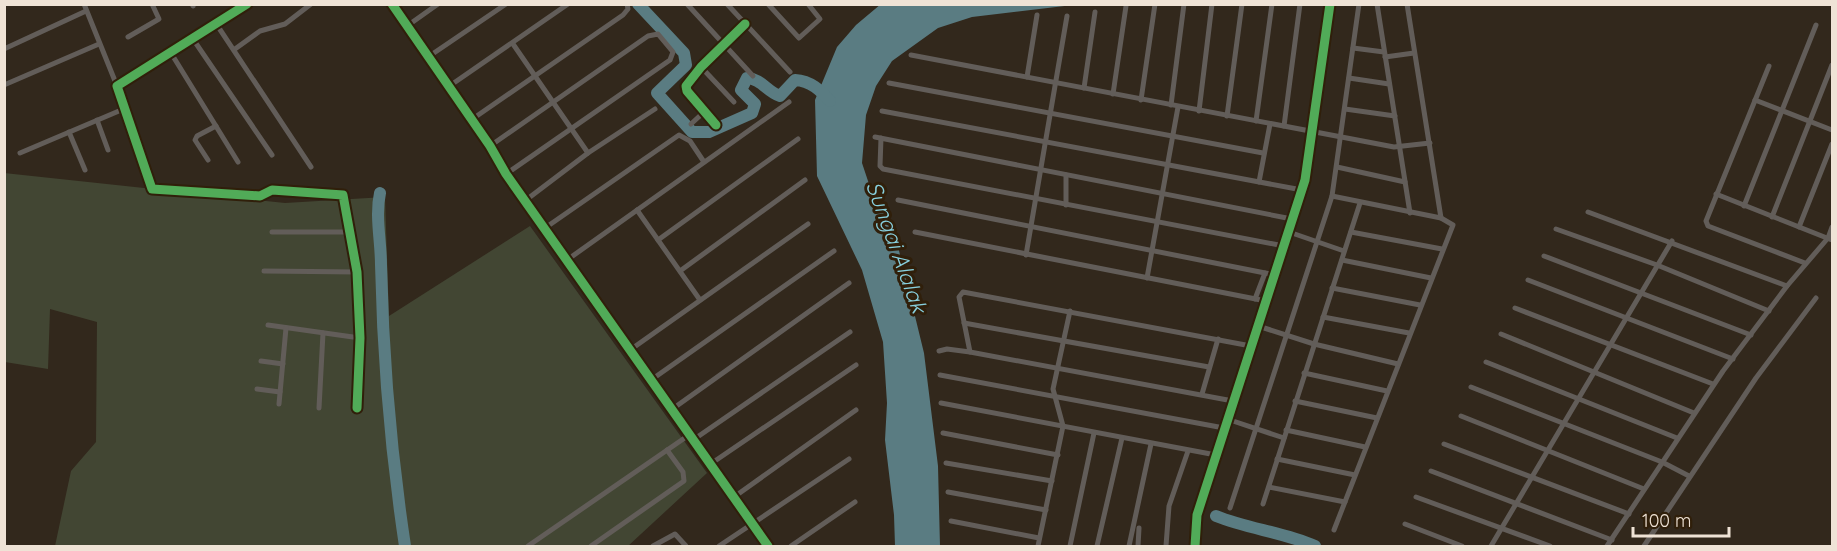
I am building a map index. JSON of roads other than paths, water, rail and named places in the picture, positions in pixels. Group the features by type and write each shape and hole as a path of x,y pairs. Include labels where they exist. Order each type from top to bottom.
{"street":[{"path":"84,4 126,108 152,189 260,196 272,190 343,195 357,272 360,338 357,408"},
{"path":"128,37 159,19 152,4"},
{"path":"117,86 218,25 247,4"},
{"path":"235,49 260,31 285,24 311,4"},
{"path":"392,4 490,146 506,174 768,546"},
{"path":"407,26 438,4"},
{"path":"428,57 506,4"},
{"path":"471,120 534,74 623,15 628,9 627,4"},
{"path":"687,4 753,76"},
{"path":"727,4 790,72"},
{"path":"768,4 799,38 820,19 808,4"},
{"path":"1141,100 1155,4"},
{"path":"1171,105 1184,4"},
{"path":"1198,111 1212,4"},
{"path":"1227,116 1242,4"},
{"path":"1256,121 1272,4"},
{"path":"1284,126 1300,4"},
{"path":"1195,546 1197,515 1302,190 1313,132 1330,4"},
{"path":"1230,508 1332,196 1359,4"},
{"path":"1377,4 1410,213"},
{"path":"1407,4 1441,218"},
{"path":"448,87 566,5"},
{"path":"1113,94 1126,6"},
{"path":"4,49 86,11"},
{"path":"1084,88 1095,12"},
{"path":"1027,77 1038,15"},
{"path":"1026,255 1047,142 1066,16"},
{"path":"716,125 686,89 701,67 745,24"},
{"path":"218,25 310,166"},
{"path":"1744,206 1816,25"},
{"path":"490,146 648,36 658,34 673,52 670,60 506,174"},
{"path":"194,39 272,155"},
{"path":"4,85 99,44"},
{"path":"513,44 588,153"},
{"path":"1353,48 1385,55 1414,53"},
{"path":"171,53 238,162"},
{"path":"910,55 1198,111 1400,147 1430,143"},
{"path":"1772,217 1833,65"},
{"path":"1769,66 1706,218 1706,225 1805,263"},
{"path":"701,67 734,102"},
{"path":"1349,78 1389,84"},
{"path":"889,83 1263,153"},
{"path":"1755,100 1833,130"},
{"path":"567,260 789,102"},
{"path":"1147,278 1166,163 1178,107"},
{"path":"20,153 126,108"},
{"path":"526,200 588,153 655,109"},
{"path":"1345,109 1395,116"},
{"path":"882,111 1302,190"},
{"path":"691,124 704,112"},
{"path":"97,120 108,150"},
{"path":"1258,182 1270,124"},
{"path":"208,160 196,137 216,126"},
{"path":"69,132 85,170"},
{"path":"545,228 679,135 690,141 704,162"},
{"path":"1284,246 883,169 880,166 878,137 1293,219"},
{"path":"658,240 798,139"},
{"path":"1799,227 1833,144"},
{"path":"1337,167 1405,182"},
{"path":"1066,175 1066,205"},
{"path":"680,271 805,180"},
{"path":"1716,194 1830,239"},
{"path":"1332,196 1441,218 1452,224 1334,530"},
{"path":"898,200 1275,275"},
{"path":"1263,504 1360,203"},
{"path":"637,210 700,300"},
{"path":"1588,212 1672,241 1787,286"},
{"path":"630,350 808,224"},
{"path":"1607,546 1713,384 1805,263 1830,239 1833,227"},
{"path":"1556,229 1657,265 1769,311"},
{"path":"272,232 350,232"},
{"path":"915,232 1266,302"},
{"path":"1289,232 1344,252"},
{"path":"1351,232 1442,249"},
{"path":"1491,546 1672,241"},
{"path":"651,380 834,251"},
{"path":"1545,256 1751,334"},
{"path":"1342,260 1431,279"},
{"path":"264,271 357,272"},
{"path":"1255,299 1265,273"},
{"path":"1528,280 1733,359"},
{"path":"671,410 849,284"},
{"path":"1332,288 1420,305"},
{"path":"970,351 958,297 963,292 1251,346"},
{"path":"1644,546 1756,378 1816,298"},
{"path":"1515,308 1713,384"},
{"path":"1038,546 1063,426 1054,396 1057,368 1070,311"},
{"path":"1323,317 1409,333"},
{"path":"964,323 1064,339 1209,367"},
{"path":"268,325 360,338"},
{"path":"1258,326 1314,345 1398,364"},
{"path":"279,404 286,328"},
{"path":"528,546 667,450 691,438 850,332"},
{"path":"319,408 323,333"},
{"path":"1501,334 1595,370 1694,412"},
{"path":"1202,394 1218,339"},
{"path":"939,351 947,349 970,351 1233,401"},
{"path":"261,361 283,364"},
{"path":"1486,362 1677,438"},
{"path":"709,465 856,365"},
{"path":"1304,373 1387,391"},
{"path":"940,375 1224,428"},
{"path":"1471,387 1662,462 1689,476"},
{"path":"256,389 280,392"},
{"path":"1295,401 1377,418"},
{"path":"941,403 1216,455"},
{"path":"734,497 856,410"},
{"path":"1461,416 1644,489"},
{"path":"1227,419 1284,438"},
{"path":"1286,430 1365,447"},
{"path":"943,433 1058,455"},
{"path":"1070,546 1094,433"},
{"path":"1097,546 1122,438"},
{"path":"1129,546 1151,444"},
{"path":"1444,444 1629,514"},
{"path":"591,546 684,481 683,472 667,450"},
{"path":"1166,546 1169,507 1188,451"},
{"path":"719,546 849,459"},
{"path":"1277,459 1355,475"},
{"path":"946,463 1052,481"},
{"path":"1431,471 1612,540"},
{"path":"1269,487 1345,502"},
{"path":"948,492 1046,510"},
{"path":"1416,497 1550,546"},
{"path":"791,546 855,502"},
{"path":"951,521 1039,538"},
{"path":"1405,524 1462,546"},
{"path":"1138,546 1139,528"},
{"path":"653,546 675,534 686,546"}],"water":[{"name":"Sungai Alalak","path":"881,4 1073,5 972,17 938,28 892,61 876,86 866,115 862,163 874,199 892,222 924,353 938,466 940,546 895,546 894,515 885,440 887,403 883,342 862,270 817,176 815,100 837,47 856,25"}],"waterway":[{"path":"638,4 684,53 686,65 657,93 692,132 709,132 752,113 755,104 741,90 747,78 757,81 780,96 795,80 806,82 830,101"},
{"path":"380,193 378,220 386,371 405,546"},
{"path":"1216,516 1315,546"}]}
